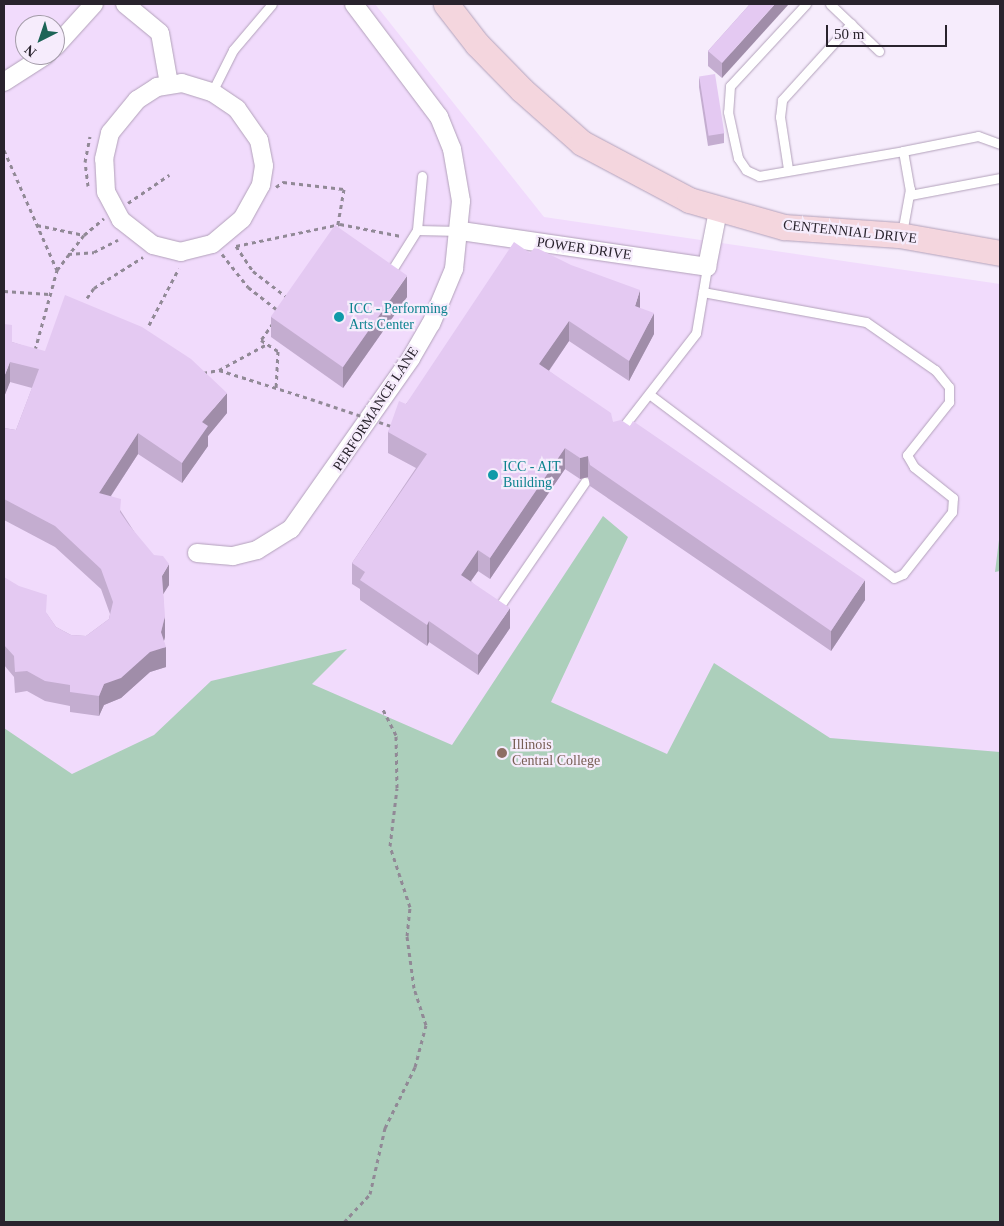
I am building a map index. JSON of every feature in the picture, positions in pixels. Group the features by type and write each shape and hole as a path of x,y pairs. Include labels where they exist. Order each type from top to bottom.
{"main road":[{"name":"CENTENNIAL DRIVE","path":"446,4 515,84 582,143 653,183 718,211 784,227 902,236 1000,253"}],"street":[{"path":"65,36 94,4"},
{"path":"125,4 160,33 169,84"},
{"name":"PERFORMANCE LANE","path":"197,553 233,556 257,550 291,528 309,508 431,324 454,269 461,231 461,201 452,149 439,117 354,4"},
{"path":"4,82 30,65"},
{"path":"169,84 212,92 237,108 259,140 264,166 261,184 242,219 212,244 181,252 153,245 106,219 104,178 110,133 137,100 169,84"},
{"path":"707,267 718,211"},
{"name":"POWER DRIVE","path":"461,231 707,267"}],"lane":[{"path":"212,92 233,50 272,4"},
{"path":"806,4 732,83 727,100 734,147 746,170 759,176 788,169 903,151 978,136 1000,144"},
{"path":"830,4 879,51"},
{"path":"788,169 780,117 782,100 851,24"},
{"path":"902,236 910,195 903,151"},
{"path":"390,273 415,234 422,176"},
{"path":"910,195 1000,178"},
{"path":"415,234 461,231"},
{"path":"616,437 696,333 707,267"},
{"path":"649,394 894,578 903,574 952,512 953,498 907,459 949,402 949,387 934,370 866,322 703,292"},
{"path":"499,607 585,482"}],"path":[{"path":"90,136 85,162 91,197"},
{"path":"4,150 57,270"},
{"path":"33,358 57,270 68,254 84,235 169,175"},
{"path":"271,197 283,182 344,189 340,224 335,232"},
{"path":"97,212 106,219"},
{"path":"236,246 340,224 415,234"},
{"path":"37,225 84,235"},
{"path":"114,236 123,244"},
{"path":"214,257 236,246 246,238"},
{"path":"68,254 94,252 118,240"},
{"path":"236,246 253,271 290,299"},
{"path":"135,252 152,259"},
{"path":"222,254 248,287 281,312"},
{"path":"87,298 94,288 144,256"},
{"path":"149,325 182,263 175,263"},
{"path":"4,291 49,294"},
{"path":"276,388 278,351 261,340 295,292"},
{"path":"196,373 219,370 268,344"},
{"path":"219,370 397,428"},
{"path":"344,1222 370,1194 384,1128 415,1067 426,1025 414,988 407,936 410,908 390,846 397,788 396,735 382,708"}],"shaded area":[{"name":"Illinois Central College","path":"4,4 375,4 544,217 1000,284 1000,1222 4,1222"}],"green space":[{"path":"603,516 628,537 551,702 667,754 714,663 830,738 1000,752 1000,1222 4,1222 4,728 72,774 154,735 211,681 347,649 312,684 452,745"},
{"path":"1000,532 1000,571 995,572"}],"building":[{"path":"750,4 775,4 722,63 708,51"},
{"path":"715,74 724,133 709,136 699,77"},
{"name":"ICC - Performing Arts Center","path":"335,225 407,275 343,367 271,317"},
{"name":"ICC - AIT Building","path":"514,242 530,253 535,247 571,265 640,290 635,306 654,313 629,361 569,321 539,364 611,413 613,422 621,420 630,426 633,421 865,580 831,631 590,465 588,456 580,458 565,448 490,558 478,550 461,575 510,608 478,655 429,621 427,625 360,580 365,572 352,563 427,454 388,432 399,401 406,404"},
{"path":"65,295 142,327 191,359 227,393 202,422 208,426 182,463 138,433 99,493 121,499 120,512 129,525 154,555 163,556 169,564 162,576 165,616 161,632 166,647 150,652 121,678 104,684 99,696 70,692 70,685 45,681 27,671 15,672 14,656 4,645 4,577 19,586 47,595 46,612 56,627 71,635 86,636 109,619 113,602 101,569 55,526 4,499 4,428 16,430 39,369 10,362 4,377 4,324 12,325 12,342 45,351"}],"place":[{"name":"ICC - Performing Arts Center","path":"339,317"},
{"name":"ICC - AIT Building","path":"493,475"},
{"name":"Illinois Central College","path":"502,753"}]}
